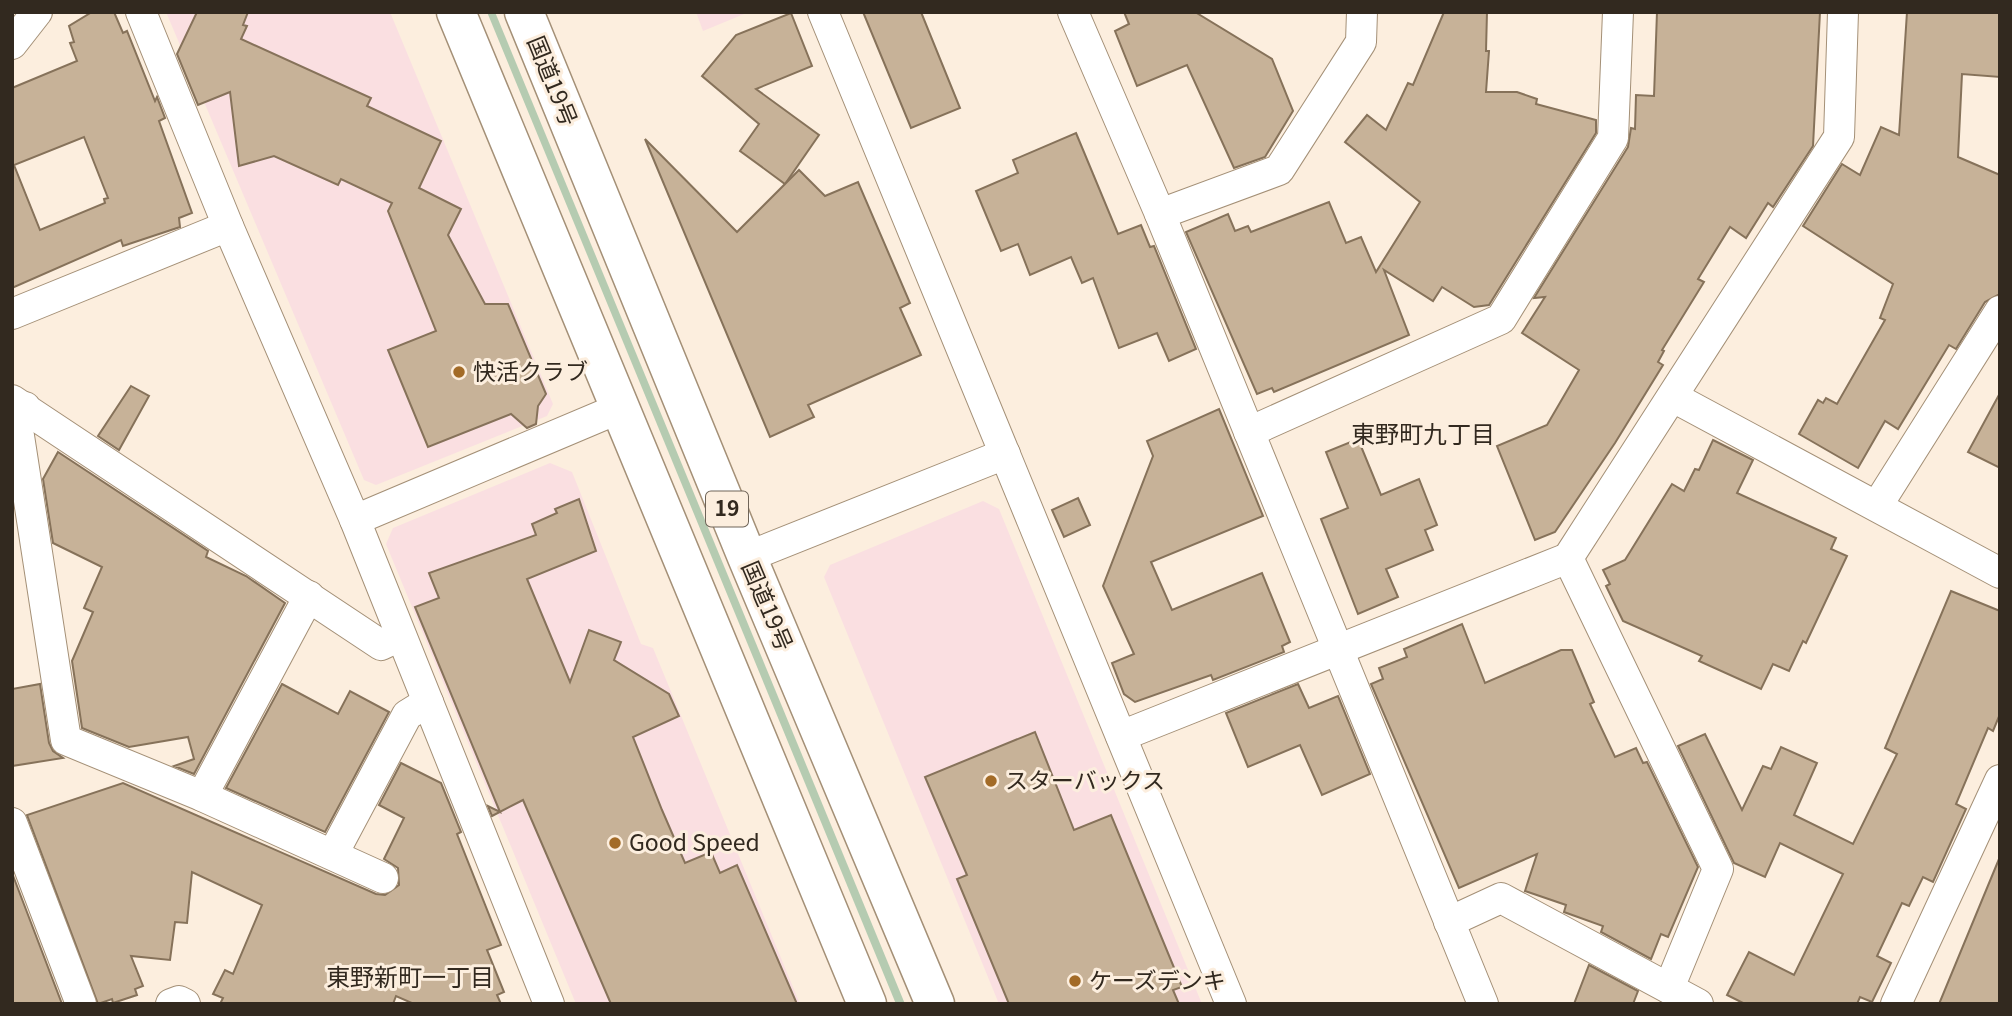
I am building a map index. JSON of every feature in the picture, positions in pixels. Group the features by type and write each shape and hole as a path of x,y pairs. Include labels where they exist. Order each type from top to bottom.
{"highway":[{"path":"456,12 867,1004"},
{"name":"国道19号","path":"524,12 747,557 935,1004"}],"street":[{"path":"12,44 37,12"},
{"path":"141,12 228,226 355,520 549,1004"},
{"path":"823,12 1231,1004"},
{"path":"1073,12 1160,214 1483,1004"},
{"path":"1160,214 1279,170 1361,42 1362,12"},
{"path":"1249,432 1501,318 1613,138 1618,12"},
{"path":"1121,736 1338,647 1568,558 1839,137 1843,12"},
{"path":"12,314 228,226"},
{"path":"1877,506 2000,311"},
{"path":"1673,397 2000,573"},
{"path":"383,878 202,796 66,740 16,423 18,403 381,645 400,636"},
{"path":"355,520 620,408"},
{"path":"747,557 1005,454"},
{"path":"1568,558 1718,869 1669,988"},
{"path":"202,796 309,596"},
{"path":"333,854 407,715 428,702"},
{"path":"1896,1004 2000,780"},
{"path":"12,823 81,1004"},
{"path":"1449,922 1501,898 1698,1004"},
{"path":"171,1004 179,1001 185,1004"}],"shaded area":[{"path":"166,12 390,12 553,404 547,416 376,485 364,480"},
{"path":"696,12 749,12 703,31"},
{"path":"550,463 572,472 641,644 653,648 800,1004 576,1004 386,544 393,528"},
{"path":"983,501 999,509 1202,1004 999,1004 824,577 830,565"}],"green space":[{"path":"487,12 495,12 905,1004 896,1004"}],"building":[{"path":"92,12 114,12 123,33 127,31 155,101 157,97 165,118 159,121 192,213 179,218 180,227 123,246 121,240 12,288 12,88 77,61 70,43 74,42 69,26","holes":["84,137 108,198 104,199 105,203 40,230 14,165"]},
{"path":"197,12 248,12 243,25 247,26 241,39 371,98 367,106 441,141 419,188 461,209 448,235 485,304 508,304 546,394 538,406 536,424 527,428 511,414 428,447 388,350 436,331 388,211 392,203 341,179 338,185 274,156 239,166 230,92 198,105 177,54"},
{"path":"863,12 921,12 960,108 911,128"},
{"path":"1124,12 1195,12 1272,59 1293,111 1265,157 1234,168 1187,65 1137,86 1115,31 1129,24"},
{"path":"1444,12 1487,12 1486,51 1489,51 1486,92 1517,92 1537,99 1536,104 1596,120 1596,133 1489,305 1474,307 1442,287 1433,301 1384,270 1409,335 1274,392 1272,388 1257,394 1186,232 1228,214 1235,231 1248,226 1251,232 1329,202 1346,243 1361,237 1376,272 1420,202 1345,142 1367,115 1386,130 1408,83 1413,85"},
{"path":"1657,12 1820,12 1813,146 1773,207 1768,203 1746,238 1730,227 1698,279 1704,282 1662,350 1664,351 1658,362 1663,365 1615,443 1555,532 1535,540 1497,446 1547,425 1579,370 1522,333 1545,297 1534,298 1628,147 1631,128 1635,129 1636,95 1654,96"},
{"path":"1907,12 2000,12 2000,77 1962,74 1958,157 2000,175 2000,294 1985,302 1956,349 1949,345 1898,429 1885,421 1858,468 1799,434 1818,400 1823,403 1826,398 1837,404 1885,320 1880,318 1893,284 1803,226 1842,164 1860,175 1881,127 1899,135"},
{"path":"791,13 812,66 756,89 819,135 785,184 740,151 759,124 702,76 736,35"},
{"path":"1076,133 1118,234 1141,225 1150,247 1154,246 1196,349 1169,361 1157,333 1119,348 1093,278 1082,283 1071,257 1030,275 1018,244 1001,251 976,191 1018,173 1013,160"},
{"path":"645,139 737,232 799,170 825,196 858,182 910,303 900,308 921,355 808,405 814,417 770,437"},
{"path":"131,386 149,396 119,450 98,436"},
{"path":"2000,393 2000,468 1968,452"},
{"path":"1219,409 1263,516 1151,562 1172,610 1262,573 1290,642 1282,646 1284,652 1213,680 1211,675 1135,702 1124,694 1112,663 1134,654 1103,586 1153,456 1147,441"},
{"path":"1358,439 1381,495 1419,479 1437,525 1425,530 1433,550 1386,569 1398,597 1358,614 1321,519 1348,508 1326,452"},
{"path":"1713,440 1753,460 1737,493 1836,538 1831,549 1847,556 1806,643 1803,641 1789,671 1773,664 1761,689 1699,661 1702,656 1623,621 1606,586 1610,584 1603,570 1625,560 1672,484 1684,491 1695,469 1699,470"},
{"path":"58,452 208,551 206,557 246,576 285,603 194,774 174,766 194,759 188,737 129,747 82,728 72,661 93,612 84,608 102,567 53,543 43,479"},
{"path":"1078,498 1090,525 1064,537 1052,510"},
{"path":"579,499 596,551 527,579 570,682 589,630 621,642 614,660 669,694 679,716 633,737 662,810 685,863 711,852 720,873 737,865 797,1004 611,1004 523,800 500,812 415,607 439,598 429,573 536,535 532,524 557,513 555,509"},
{"path":"1951,591 2000,611 2000,714 1993,731 1988,728 1956,804 1966,809 1933,882 1923,877 1909,906 1902,903 1877,956 1891,963 1872,1002 1860,997 1857,1004 1745,1004 1727,995 1749,952 1794,975 1843,874 1780,843 1765,877 1734,863 1678,746 1705,734 1742,810 1763,766 1771,769 1781,747 1817,763 1794,815 1853,844 1897,754 1885,748"},
{"path":"1462,624 1485,683 1561,650 1572,650 1594,702 1590,704 1615,757 1636,748 1643,763 1647,762 1698,867 1668,937 1661,934 1651,959 1601,932 1603,926 1564,912 1566,905 1525,891 1537,854 1459,888 1371,684 1383,679 1379,668 1407,657 1404,649"},
{"path":"40,684 49,743 53,751 63,758 12,766 12,689"},
{"path":"282,684 338,714 350,691 389,712 325,832 226,788"},
{"path":"1298,684 1309,708 1338,696 1370,774 1322,795 1300,745 1248,767 1226,713"},
{"path":"1035,732 1074,830 1111,815 1182,987 1173,990 1179,1004 1009,1004 957,879 967,875 925,777"},
{"path":"401,763 441,783 461,832 457,834 501,945 487,950 504,992 497,995 501,1004 414,1004 396,996 393,1004 220,1004 223,998 213,994 225,970 233,974 262,905 192,872 187,923 175,922 170,960 131,956 143,986 135,989 137,995 113,1003 112,999 98,1004 27,815 123,783 376,894 385,895 399,885 398,868 384,859 404,818 379,805"},
{"path":"488,806 500,812 492,816"},
{"path":"1999,859 2000,1004 1939,1004"},
{"path":"12,873 62,1004 12,1004"},
{"path":"1589,965 1638,991 1633,1004 1574,1004"}],"place":[{"name":"快活クラブ","path":"459,372"},
{"name":"スターバックス","path":"991,781"},
{"name":"Good Speed","path":"615,843"},
{"name":"ケーズデンキ","path":"1075,981"}],"district":[{"name":"東野町九丁目","path":"1423,435"},
{"name":"東野新町一丁目","path":"410,978"}]}
